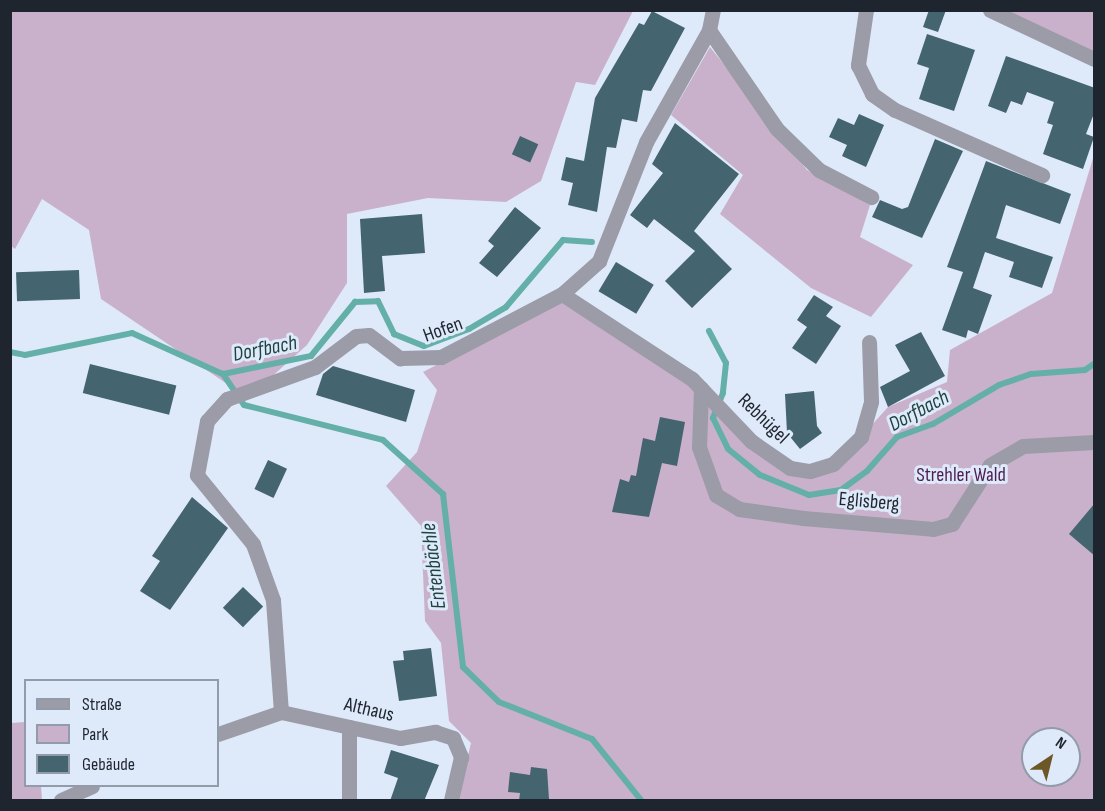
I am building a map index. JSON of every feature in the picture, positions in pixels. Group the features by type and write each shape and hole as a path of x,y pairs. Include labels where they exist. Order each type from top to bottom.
{"street":[{"name":"Hofen","path":"281,712 273,600 253,544 197,475 207,421 227,399 315,367 356,336 369,335 400,358 441,357 562,294 599,261 646,142 709,30 713,10"},
{"path":"866,10 858,65 872,94 895,110 1042,175"},
{"path":"990,10 1095,59"},
{"path":"709,30 777,129 819,170 871,197"},
{"name":"Rebhügel","path":"562,294 701,388 773,461 810,471 833,464 861,437 871,401 869,342"},
{"name":"Eglisberg","path":"701,388 699,447 716,495 739,509 803,518 933,529 952,524 990,465 1023,446 1095,442"},
{"path":"219,735 281,712"},
{"name":"Althaus","path":"281,712 400,738 435,732 453,738 461,757 452,801"},
{"path":"349,727 349,801"},
{"path":"61,801 90,787"}],"green space":[{"path":"10,11 633,11 595,85 576,82 541,181 506,202 428,198 347,214 347,283 307,345 248,398 101,299 89,230 42,199 15,249 11,246"},
{"path":"995,11 1094,11 1094,54"},
{"path":"710,47 807,170 870,205 860,237 913,265 871,317 811,288 720,214 743,175 671,115"},
{"name":"Strehler Wald","path":"1094,155 1094,800 457,800 471,743 449,721 441,643 425,621 421,526 386,486 417,452 437,390 423,372 559,301 701,388 751,441 810,471 861,437 888,407 947,382 950,350 1052,293"},
{"path":"24,722 24,787 41,787 42,800 11,800 11,723"}],"building":[{"path":"929,10 946,10 938,32 923,27"},
{"path":"652,11 685,28 651,91 643,90 637,122 622,119 616,148 607,147 597,212 568,205 573,183 561,180 566,157 584,161 595,98 639,23 644,25"},
{"path":"927,34 975,50 954,111 919,99 929,68 917,64"},
{"path":"1006,56 1095,88 1095,111 1086,134 1094,137 1083,169 1043,154 1053,125 1047,123 1054,102 1027,92 1022,105 1011,101 1006,113 988,106"},
{"path":"859,114 884,125 866,167 842,156 847,145 829,137 838,118 854,125"},
{"path":"675,123 739,174 694,231 732,269 692,308 665,281 695,251 654,219 647,228 630,215 663,173 652,164"},
{"path":"520,136 538,144 530,162 512,154"},
{"path":"935,139 963,151 922,238 872,217 880,200 902,209 908,207"},
{"path":"986,161 1071,194 1060,224 1006,205 996,238 1053,257 1042,288 1009,277 1014,262 985,252 973,288 992,295 978,334 968,330 966,338 942,330 963,272 947,267"},
{"path":"515,207 541,228 497,277 479,263 494,246 488,241"},
{"path":"422,214 425,253 382,256 385,291 364,293 360,219"},
{"path":"616,262 654,285 636,314 598,291"},
{"path":"79,270 80,299 17,301 16,272"},
{"path":"814,295 833,307 826,316 841,326 816,364 792,348 807,327 797,320"},
{"path":"921,332 945,376 888,407 880,387 910,371 895,345"},
{"path":"90,364 176,386 169,415 83,393"},
{"path":"333,366 415,390 406,422 316,395 323,374"},
{"path":"814,391 817,426 822,433 800,449 787,433 785,394"},
{"path":"660,417 685,422 677,466 662,463 649,517 612,512 620,479 629,482 631,475 636,476 643,438 655,441"},
{"path":"268,460 287,469 274,498 254,489"},
{"path":"192,497 228,528 170,610 140,591 160,561 152,556"},
{"path":"1095,503 1095,556 1069,534"},
{"path":"243,587 263,606 243,627 223,608"},
{"path":"431,648 437,696 399,701 393,661 404,660 403,651"},
{"path":"391,750 439,765 424,801 390,801 398,778 384,773"},
{"path":"531,767 547,769 549,799 519,801 520,793 508,792 510,772 530,775"}],"waterway":[{"name":"Dorfbach","path":"10,352 25,355 132,333 223,374 311,356 355,302 378,301 394,334 424,346 469,329 506,307 563,240 592,242"},
{"name":"Dorfbach","path":"709,331 726,363 723,393 713,418 728,449 760,475 809,495 841,490 867,471 897,437 933,424 999,385 1031,374 1085,370 1094,364"},
{"name":"Entenbächle","path":"223,374 244,405 383,440 443,494 463,667 499,702 592,739 641,800"}]}
